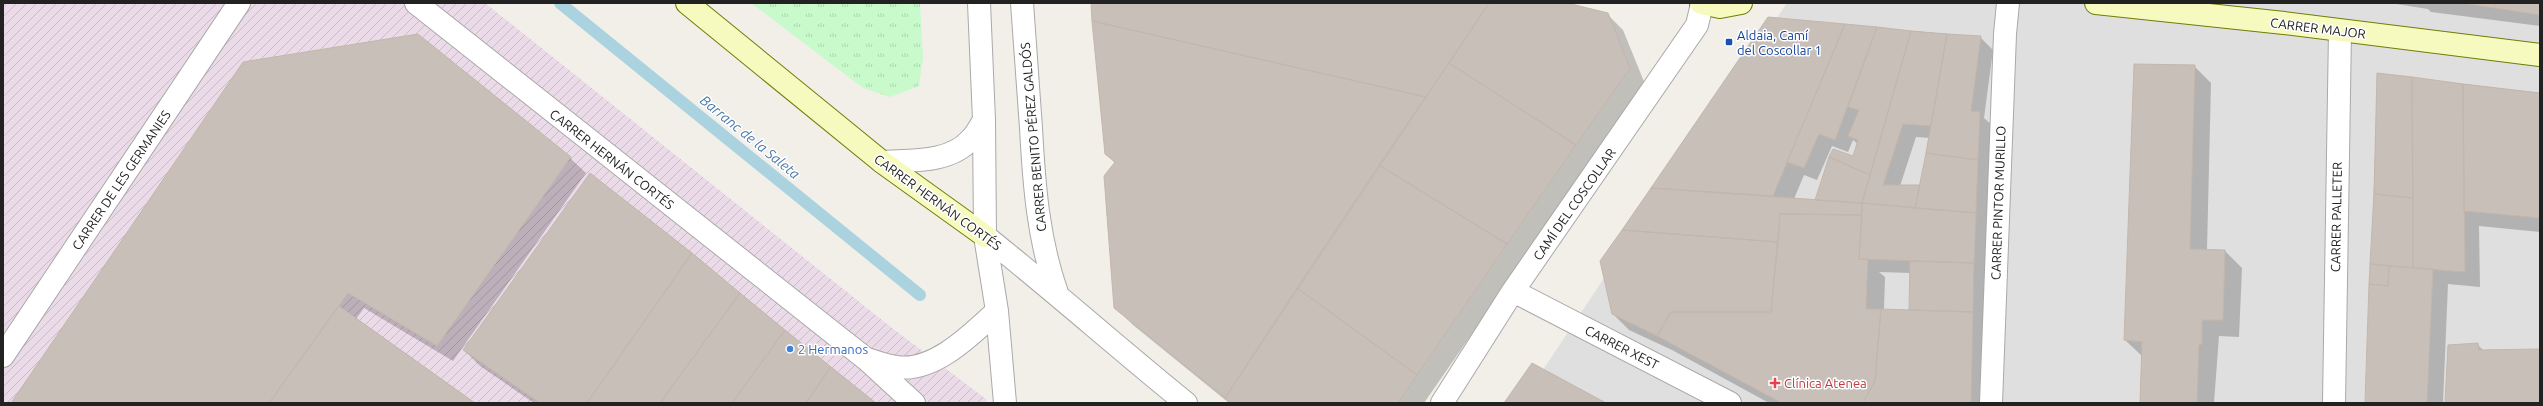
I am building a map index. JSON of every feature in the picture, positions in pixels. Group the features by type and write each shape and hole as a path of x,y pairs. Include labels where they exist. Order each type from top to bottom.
{"street":[{"name":"CARRER DE LES GERMANIES","path":"3,356 239,3"},
{"name":"CARRER HERNÁN CORTÉS","path":"416,3 866,359 914,403"},
{"name":"CARRER HERNÁN CORTÉS","path":"687,3 882,162 985,236 1057,293 1085,320 1186,403"},
{"path":"979,3 984,120 985,236 997,311 1005,403"},
{"name":"CARRER BENITO PÉREZ GALDÓS","path":"1022,3 1033,169 1040,234 1047,264 1057,293"},
{"path":"1701,3 1720,7 1740,3"},
{"name":"CAMÍ DEL COSCOLLAR","path":"1442,403 1513,291 1697,25 1701,3"},
{"name":"CARRER PINTOR MURILLO","path":"1991,403 2005,34 2008,3"},
{"name":"CARRER MAJOR","path":"2096,3 2192,8 2340,30 2540,55"},
{"name":"CARRER PALLETER","path":"2334,403 2340,30"},
{"path":"882,162 930,158 954,153 970,141 984,120"},
{"name":"CARRER XEST","path":"1513,291 1730,403"},
{"name":"CARRER HERNÁN CORTÉS","path":"866,359 899,367 926,363 955,349 997,311"}],"shaded area":[{"path":"3,3 485,3 892,328 986,399 987,403 3,403"},
{"path":"1787,3 2540,3 2540,403 1521,403"}],"green space":[{"path":"751,3 920,3 923,58 919,86 890,97 863,88"}],"building":[{"path":"1091,3 1489,3 1426,97 1092,21"},
{"path":"1489,3 1567,3 1608,13 1630,68 1576,145 1449,63"},
{"path":"2461,3 2495,3 2494,8"},
{"path":"2495,3 2540,3 2540,15 2494,8"},
{"path":"1768,17 1845,24 1773,196 1651,188"},
{"path":"1092,21 1426,97 1225,398 1114,308 1104,176 1115,162 1105,154"},
{"path":"1845,24 1877,27 1835,140 1819,134 1804,168 1787,162"},
{"path":"1877,27 1911,31 1870,175 1829,157 1833,149 1853,156 1858,140 1848,136 1859,110 1848,107"},
{"path":"1911,31 1947,34 1931,126 1903,124 1883,185 1920,185 1915,208 1862,203"},
{"path":"418,34 571,157 437,346 348,293 269,403 11,403 243,62"},
{"path":"1947,34 1981,36 1971,111 1980,112 1978,160 1926,153"},
{"path":"1449,63 1576,145 1507,244 1379,165"},
{"path":"2134,64 2195,65 2190,249 2225,250 2223,320 2202,320 2202,344 2199,345 2197,403 2140,403 2142,342 2124,340"},
{"path":"2377,73 2412,77 2413,198 2374,194"},
{"path":"2412,77 2463,84 2465,272 2413,268"},
{"path":"2463,84 2540,93 2540,218 2464,211"},
{"path":"1926,153 1978,160 1976,213 1915,208"},
{"path":"1829,157 1870,175 1862,203 1815,200"},
{"path":"1379,165 1507,244 1417,375 1297,288"},
{"path":"590,173 692,253 587,403 540,403 463,350"},
{"path":"1651,188 1862,203 1862,215 1780,214 1778,242 1622,230"},
{"path":"2374,194 2413,198 2413,268 2370,264"},
{"path":"1862,203 1976,213 1974,263 1859,259"},
{"path":"1780,214 1862,215 1859,259 1868,259 1866,309 1881,309 1875,381 1863,403 1782,403 1657,336 1671,312 1771,312"},
{"path":"1622,230 1778,242 1771,312 1671,312 1657,336 1612,314 1600,261"},
{"path":"692,253 740,293 660,403 587,403"},
{"path":"1910,261 1974,263 1973,312 1909,310"},
{"path":"2370,264 2389,266 2388,286 2369,284"},
{"path":"2389,266 2433,269 2427,403 2365,403 2369,284 2388,286"},
{"path":"1297,288 1417,375 1398,403 1231,403 1225,398"},
{"path":"740,293 785,330 732,403 660,403"},
{"path":"339,306 475,403 269,403"},
{"path":"1881,309 1973,312 1971,403 1863,403 1875,381"},
{"name":"2 Hermanos","path":"785,330 831,367 806,403 732,403"},
{"path":"2478,343 2479,350 2540,349 2540,403 2445,403 2448,345"},
{"path":"1532,363 1606,403 1504,403"},
{"path":"831,367 876,403 806,403"}],"waterway":[{"name":"Barranc de la Saleta","path":"560,3 920,295"}],"place":[{"name":"Aldaia, Camí del Coscollar 1","path":"1729,42"},
{"name":"2 Hermanos","path":"790,349"},
{"name":"Clínica Atenea","path":"1775,383"}]}
